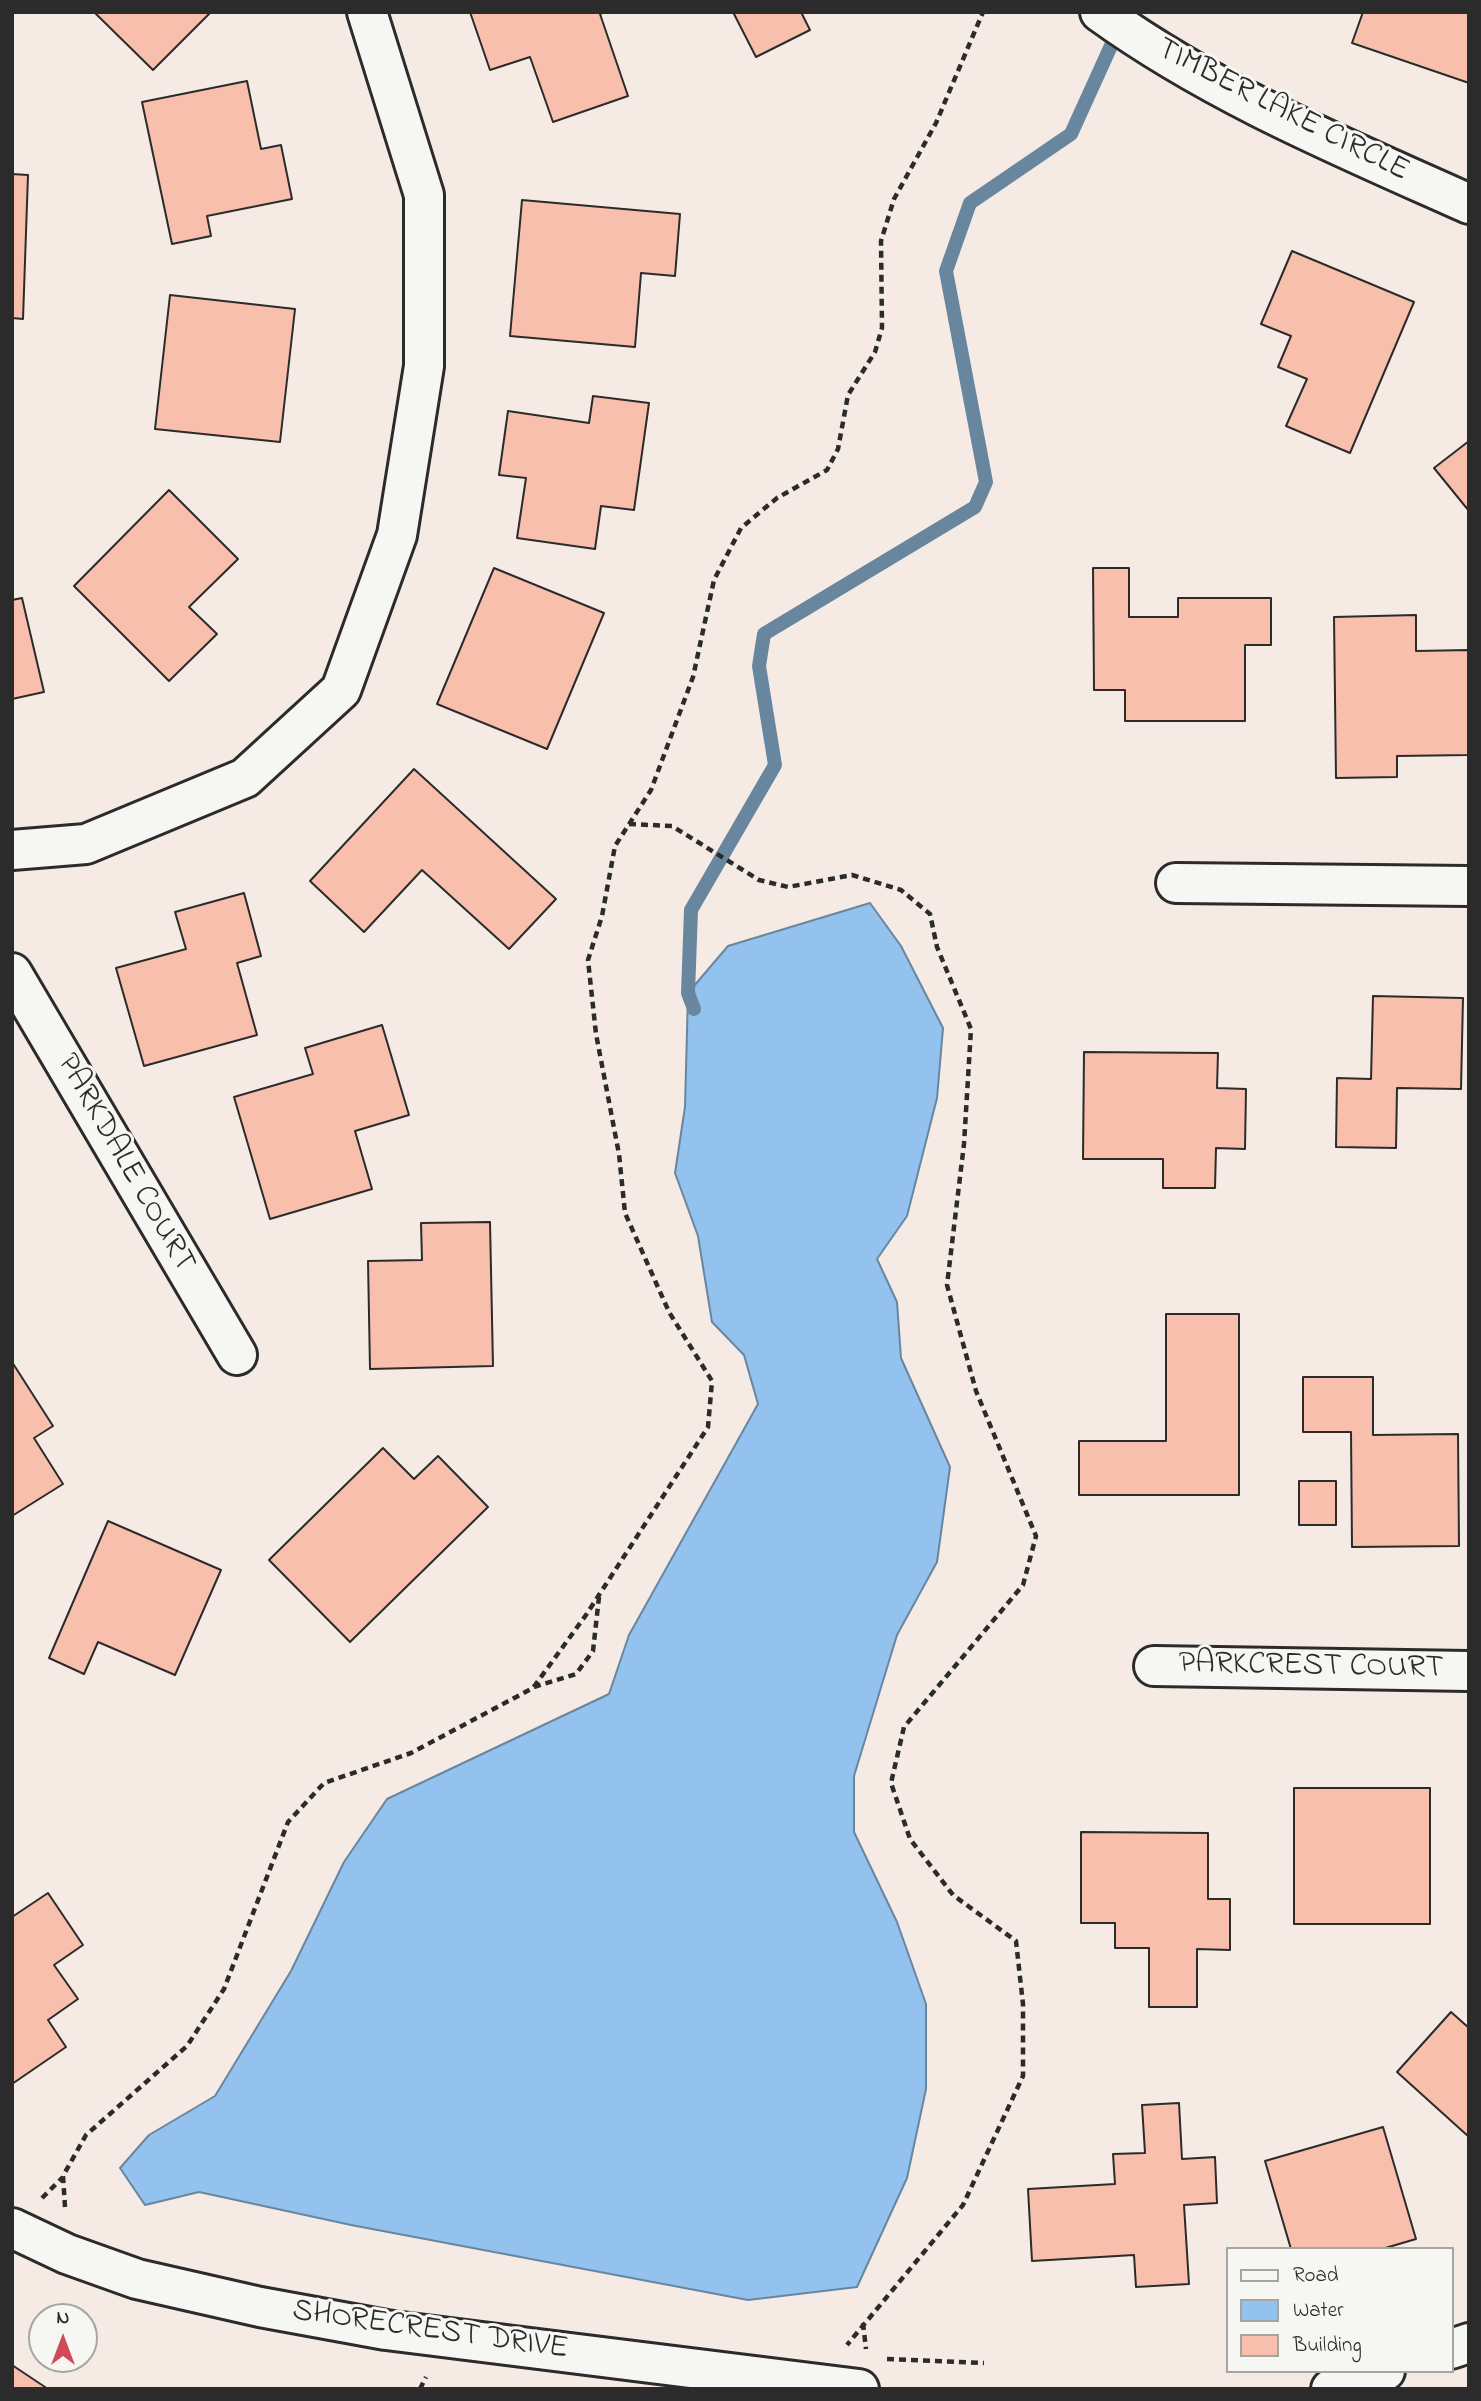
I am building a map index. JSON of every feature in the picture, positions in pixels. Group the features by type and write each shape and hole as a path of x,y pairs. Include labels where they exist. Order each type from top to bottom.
{"street":[{"path":"12,850 86,844 245,778 341,690 397,535 424,366 424,195 367,12"},
{"name":"TIMBER LAKE CIRCLE","path":"1100,12 1142,42 1283,121 1469,204"},
{"path":"1176,883 1469,886"},
{"name":"PARKDALE COURT","path":"12,973 237,1355"},
{"name":"PARKCREST COURT","path":"1154,1666 1469,1671"},
{"name":"SHORECREST DRIVE","path":"12,2228 67,2254 137,2279 260,2307 361,2325 747,2381 820,2382 859,2389"},
{"path":"1331,2389 1379,2373"}],"path":[{"path":"533,1688 599,1595 708,1427 712,1381 669,1311 625,1213 619,1153 596,1034 588,960 602,916 615,846 651,790 693,677 714,580 741,528 776,498 827,470 838,449 848,395 875,352 882,328 881,240 894,199 936,124 983,12"},
{"path":"629,824 672,826 759,880 788,887 852,875 901,890 930,914 937,947 971,1029 964,1144 947,1285 976,1391 1036,1536 1023,1585 904,1727 891,1783 910,1839 953,1895 1016,1941 1023,2004 1023,2076 964,2205 863,2322 820,2382"},
{"path":"67,2254 63,2176 86,2134 187,2046 224,1989 288,1822 324,1783 411,1753 533,1688 576,1674 593,1651 599,1595"}],"water":[{"path":"870,903 901,946 943,1028 937,1098 907,1216 877,1259 897,1302 901,1358 950,1467 937,1562 897,1635 854,1776 854,1832 897,1922 926,2004 926,2089 907,2178 857,2287 748,2300 351,2225 199,2192 145,2205 120,2168 149,2135 215,2096 291,1971 344,1862 387,1799 609,1694 629,1635 758,1404 744,1355 712,1322 698,1236 675,1173 685,1107 688,993 728,946"}],"building":[{"path":"94,12 211,12 153,70"},
{"path":"470,12 604,12 600,14 628,96 553,122 530,57 490,70"},
{"path":"733,12 801,12 810,30 756,57"},
{"path":"1363,12 1469,12 1469,83 1352,43"},
{"path":"247,81 261,149 281,145 292,199 207,216 211,236 172,244 142,102"},
{"path":"12,174 28,175 23,319 12,318"},
{"path":"522,200 680,214 675,276 641,273 635,347 510,336"},
{"path":"1292,251 1414,302 1350,453 1286,426 1307,379 1278,367 1291,336 1261,324"},
{"path":"170,295 295,309 280,442 155,429"},
{"path":"593,396 649,403 634,510 601,506 595,549 517,538 526,478 499,475 508,411 589,423"},
{"path":"1469,441 1469,511 1434,468"},
{"path":"169,490 238,559 189,607 217,634 169,681 74,586"},
{"path":"494,568 604,613 547,749 437,704"},
{"path":"1093,568 1129,568 1129,617 1178,617 1178,598 1271,598 1271,645 1245,645 1245,721 1125,721 1125,690 1094,690"},
{"path":"22,598 44,692 12,699 12,600"},
{"path":"1416,615 1416,651 1469,650 1469,755 1397,756 1397,777 1336,778 1334,617"},
{"path":"414,769 556,899 509,949 422,870 364,932 310,881"},
{"path":"244,893 261,956 237,963 257,1035 144,1066 116,968 186,949 175,912"},
{"path":"1373,996 1463,998 1461,1089 1397,1088 1396,1148 1336,1147 1337,1078 1371,1079"},
{"path":"382,1025 409,1115 355,1131 372,1189 270,1219 234,1097 313,1074 305,1048"},
{"path":"1084,1052 1218,1053 1217,1088 1246,1089 1245,1149 1216,1148 1215,1188 1163,1188 1163,1159 1083,1159"},
{"path":"490,1222 493,1366 370,1369 368,1261 422,1260 421,1223"},
{"path":"1166,1314 1239,1314 1239,1495 1079,1495 1079,1441 1166,1441"},
{"path":"12,1362 53,1426 34,1438 63,1484 12,1516"},
{"path":"1303,1377 1373,1377 1373,1435 1458,1434 1459,1546 1352,1547 1351,1432 1303,1432"},
{"path":"383,1448 414,1479 438,1456 488,1507 350,1642 269,1560"},
{"path":"1299,1481 1336,1481 1336,1525 1299,1525"},
{"path":"108,1521 221,1570 175,1675 98,1642 84,1674 49,1658"},
{"path":"1294,1788 1430,1788 1430,1924 1294,1924"},
{"path":"1081,1832 1208,1833 1208,1899 1230,1899 1230,1950 1197,1949 1197,2007 1149,2007 1149,1948 1115,1948 1115,1923 1081,1923"},
{"path":"48,1893 83,1945 54,1965 78,1999 48,2020 66,2047 12,2084 12,1917"},
{"path":"1451,2012 1469,2028 1469,2137 1397,2072"},
{"path":"1179,2103 1182,2159 1215,2157 1217,2203 1184,2205 1189,2284 1136,2287 1134,2255 1032,2261 1028,2189 1115,2184 1113,2154 1145,2153 1142,2105"},
{"path":"1383,2127 1416,2239 1389,2247 1290,2247 1265,2161"},
{"path":"12,2365 48,2389 12,2389"}],"waterway":[{"path":"694,1009 688,993 691,910 775,765 759,666 764,634 975,507 986,482 946,271 970,203 1071,134 1120,26"}]}
